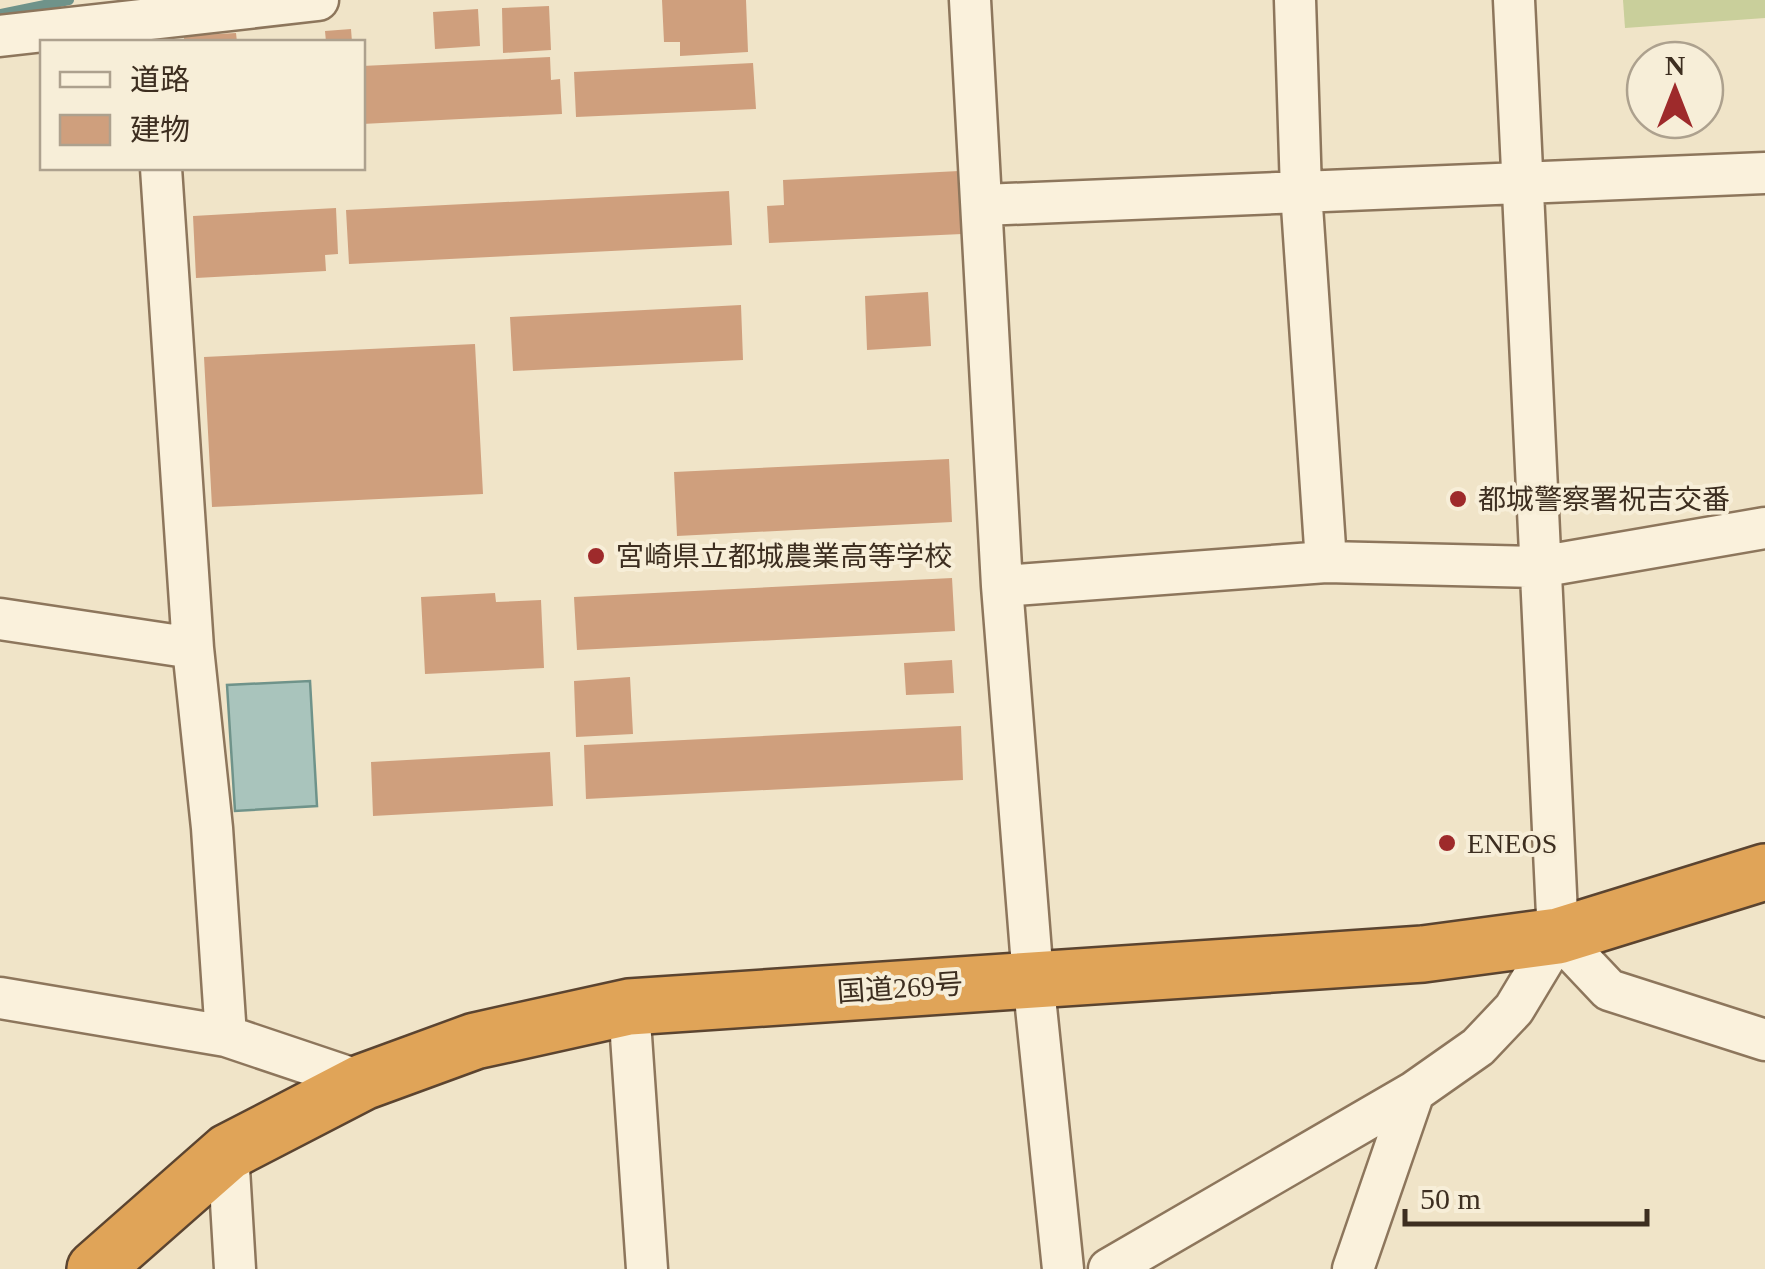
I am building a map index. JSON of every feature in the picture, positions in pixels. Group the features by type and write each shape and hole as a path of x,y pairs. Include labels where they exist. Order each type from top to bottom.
{"highway":[{"name":"国道269号","path":"95,1269 228,1152 363,1082 475,1041 629,1007 1033,978 1184,973 1386,957 1558,936 1765,872"}],"street":[{"path":"0,36 152,30 318,0"},
{"path":"970,0 1002,586 1033,978 1062,1269"},
{"path":"1296,0 1301,191 1326,562"},
{"path":"1117,1268 1414,1092 1478,1047 1514,1009 1558,936 1514,0"},
{"path":"161,170 193,648 212,828 226,1036"},
{"path":"983,206 1765,172"},
{"path":"1002,586 1326,562 1539,567 1765,528"},
{"path":"0,619 193,648"},
{"path":"1558,936 1609,990 1765,1040"},
{"path":"0,998 226,1036 363,1082"},
{"path":"629,1007 647,1269"},
{"path":"1354,1269 1414,1092"},
{"path":"228,1152 235,1269"}],"green space":[{"path":"1623,0 1765,0 1765,18 1625,28"}],"water":[{"path":"310,681 317,806 235,811 227,685"}],"building":[{"path":"662,0 746,0 748,52 680,56 680,42 664,42"},
{"path":"549,6 551,50 503,53 502,8"},
{"path":"478,9 480,46 435,49 433,12"},
{"path":"351,29 352,40 326,40 325,31"},
{"path":"236,33 237,40 184,40 184,36"},
{"path":"550,57 551,80 560,79 562,114 365,124 365,66"},
{"path":"753,63 756,109 576,117 574,72"},
{"path":"959,171 962,234 769,243 767,206 784,205 783,180"},
{"path":"729,191 732,245 349,264 346,210"},
{"path":"336,208 338,254 325,255 326,271 196,278 193,216"},
{"path":"928,292 931,346 867,350 865,296"},
{"path":"741,305 743,360 513,371 510,317"},
{"path":"475,344 483,494 212,507 204,357"},
{"path":"949,459 952,522 677,536 674,472"},
{"path":"952,578 955,631 577,650 574,597"},
{"path":"495,593 496,602 541,600 544,668 425,674 421,597"},
{"path":"952,660 954,693 906,695 904,663"},
{"path":"630,677 633,734 576,737 574,681"},
{"path":"961,726 963,780 586,799 584,745"},
{"path":"550,752 553,806 373,816 371,762"}],"waterway":[{"path":"0,14 69,0"}],"place":[{"name":"都城警察署祝吉交番","path":"1458,499"},
{"name":"宮崎県立都城農業高等学校","path":"596,556"},
{"name":"ENEOS","path":"1447,843"}]}
